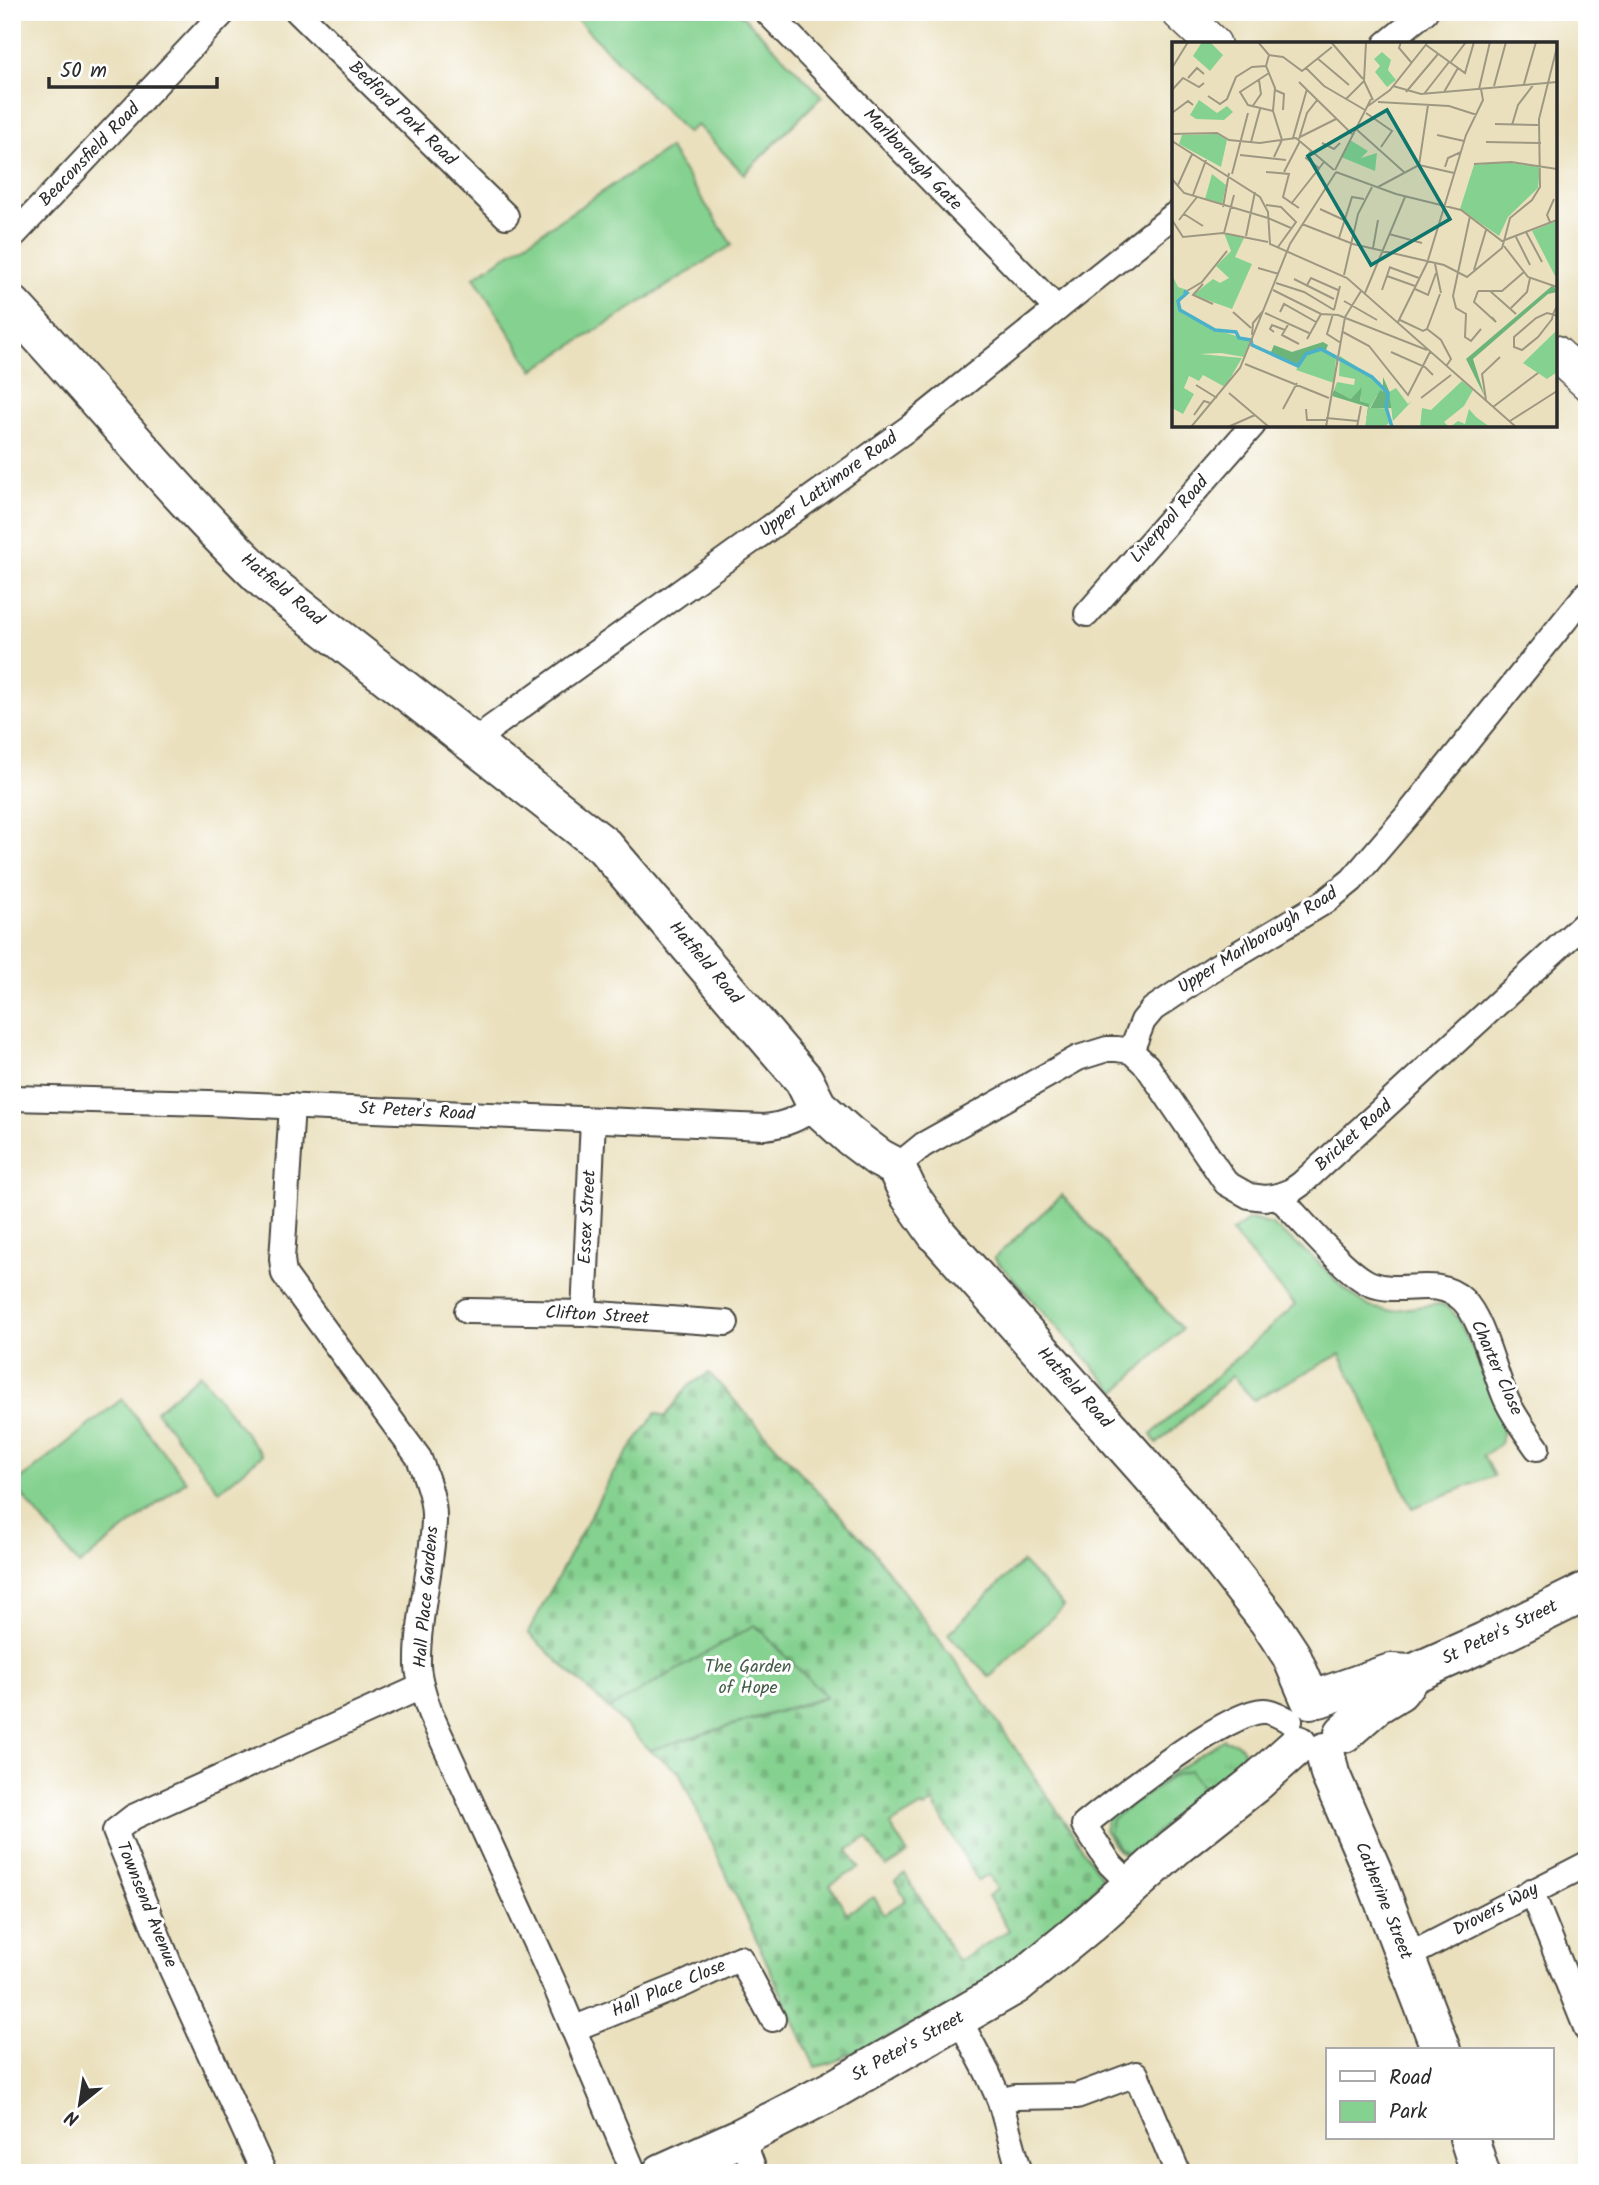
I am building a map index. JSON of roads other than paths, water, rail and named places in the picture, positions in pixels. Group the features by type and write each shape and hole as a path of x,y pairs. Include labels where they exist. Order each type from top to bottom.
{"main road":[{"path":"1179,12 1211,42"},
{"name":"Hatfield Road","path":"12,305 244,561 268,583 604,846 804,1080 817,1106 850,1136 896,1167 910,1196 936,1233 1182,1510 1234,1574 1292,1655 1314,1725"},
{"path":"1557,355 1587,382"},
{"name":"St Peter's Street","path":"662,2173 742,2137 959,2019 1015,1985 1175,1847 1253,1785 1314,1725 1391,1673 1412,1674 1587,1591"},
{"name":"Catherine Street","path":"1314,1725 1330,1774 1374,1875 1440,2048"},
{"path":"1470,2140 1480,2173"}],"street":[{"name":"Beaconsfield Road","path":"12,237 224,12"},
{"name":"Bedford Park Road","path":"298,12 506,216"},
{"name":"Marlborough Gate","path":"766,12 1057,309"},
{"path":"1388,42 1425,12"},
{"name":"Upper Lattimore Road","path":"476,745 491,727 910,427 1172,217"},
{"name":"Liverpool Road","path":"1087,614 1252,427"},
{"name":"Upper Marlborough Road","path":"1131,1051 1143,1021 1153,1009 1214,968 1326,901 1352,880 1587,593"},
{"name":"Bricket Road","path":"1278,1196 1291,1191 1320,1167 1587,921"},
{"path":"896,1167 923,1144 1078,1058 1107,1049 1131,1051 1147,1066 1226,1183 1249,1196 1278,1196"},
{"name":"St Peter's Road","path":"12,1098 292,1106 764,1127 796,1120 817,1106"},
{"name":"Hall Place Gardens","path":"292,1106 282,1259 284,1274 419,1458 430,1490 434,1520 418,1668 421,1687 430,1713 502,1865 634,2173"},
{"name":"Essex Street","path":"584,1314 593,1120"},
{"name":"Charter Close","path":"1278,1196 1356,1276 1383,1287 1410,1289 1438,1286 1464,1301 1476,1320 1508,1403 1536,1448"},
{"name":"Clifton Street","path":"467,1311 584,1314 726,1323"},
{"name":"Townsend Avenue","path":"264,2173 171,1968 115,1831 133,1817 421,1687"},
{"path":"1132,1886 1110,1864 1084,1825 1141,1780 1241,1715 1266,1711 1314,1725"},
{"name":"Drovers Way","path":"1406,1957 1587,1864"},
{"path":"1531,1891 1587,2030"},
{"name":"Hall Place Close","path":"573,2029 682,1985 740,1958 774,2019"},
{"path":"959,2019 1000,2101 1020,2173"},
{"path":"1000,2101 1076,2096 1136,2074 1178,2173"},
{"path":"742,2137 755,2173"}],"park label":[{"name":"The Garden of Hope","path":"748,1677"}]}
